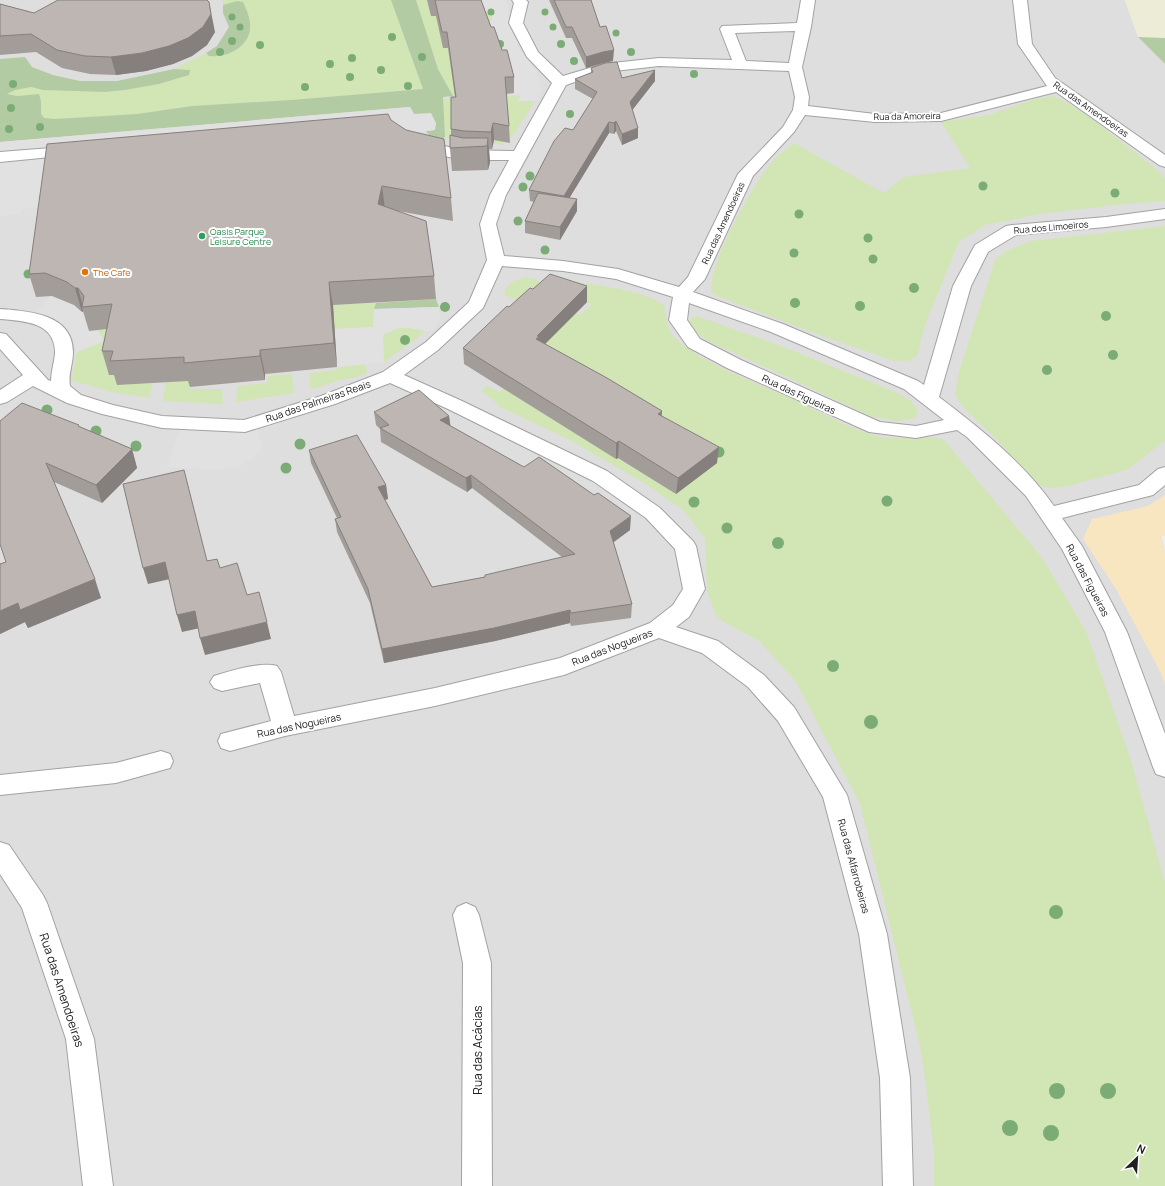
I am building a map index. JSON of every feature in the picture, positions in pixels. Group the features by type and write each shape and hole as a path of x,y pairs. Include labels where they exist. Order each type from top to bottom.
{"street":[{"path":"519,0 521,2 516,23 532,54 560,82"},
{"name":"Rua das Amendoeiras","path":"682,294 696,279 746,174 789,129 800,110 802,97 796,68 808,0"},
{"name":"Rua das Amendoeiras","path":"1020,0 1025,44 1050,81 1165,162"},
{"path":"740,64 727,29 804,27"},
{"path":"496,260 488,224 498,195 560,82 603,68 659,62 740,64 796,68"},
{"name":"Rua da Amoreira","path":"800,110 875,118 941,117 1001,103 1059,87"},
{"path":"408,136 417,146 458,154 519,156"},
{"path":"0,157 94,150"},
{"name":"Rua dos Limoeiros","path":"929,399 962,286 981,249 1012,230 1106,222 1165,214"},
{"name":"Rua das Figueiras","path":"496,260 563,266 618,274 682,294 778,328 911,385 974,433 1033,491 1071,546 1116,632 1165,767"},
{"name":"Rua das Palmeiras Reais","path":"0,338 41,384 74,399 109,410 162,422 245,426 328,400 390,376 432,346 477,304 496,260"},
{"name":"Rua das Figueiras","path":"682,294 678,320 694,343 734,364 876,428 916,432 961,423"},
{"path":"0,314 27,316 56,328 63,340 64,352 61,385 74,399"},
{"name":"Rua das Nogueiras","path":"230,740 284,727 435,697 564,666 658,629 681,611 694,589 685,546 653,513 600,476 469,412 390,376"},
{"path":"0,398 34,377"},
{"path":"1049,514 1146,490 1165,474"},
{"name":"Rua das Alfarrobeiras","path":"658,629 710,647 756,681 786,714 834,795 872,934 895,1078 898,1186"},
{"path":"222,682 269,672 284,727"},
{"path":"0,785 116,773 161,762"},
{"name":"Rua das Amendoeiras","path":"0,853 34,904 80,1038 98,1186"},
{"name":"Rua das Acácias","path":"466,915 477,963 477,1186"}],"shaded area":[{"path":"0,0 1125,0 1138,37 1165,64 1165,536 1161,536 1165,551 1165,1186 0,1186"},
{"path":"476,0 505,0 508,5 509,21 518,47 536,71 541,84 540,95 535,101 517,101 521,96 514,93 508,66 480,21 492,21 492,12 481,13"},
{"path":"410,107 414,114 431,113 436,123 435,130 390,136 41,207 22,209 20,214 0,216 0,142"},
{"path":"52,296 74,305 89,318 104,341 77,352 65,330 51,319 35,312"},
{"path":"439,307 440,320 431,332 410,328 399,328 384,334 384,362 337,367 334,329 373,327 374,309"},
{"path":"182,423 257,424 262,448 254,458 235,468 213,470 167,467"}],"green space":[{"path":"223,0 391,0 423,89 291,100 192,106 137,114 55,119 44,118 41,114 41,101 39,94 17,96 6,94 15,90 31,87 43,90 105,92 125,90 159,84 189,75 190,70 174,69 206,53 210,56 250,29 249,17 243,2 237,1 223,5"},
{"path":"391,0 416,0 438,69 453,96 443,97 444,138 439,139 429,135 426,131 434,130 436,123 414,114 410,107 0,142 0,59 25,57 32,67 53,75 80,81 117,81 174,69 190,70 189,75 159,84 125,90 105,92 43,90 31,87 15,90 7,94 17,96 39,94 41,101 41,114 44,118 55,119 137,114 192,106 291,100 423,89"},
{"path":"416,0 427,0 431,16 492,12 492,21 443,48 448,48 452,74 465,96 453,96 438,69"},
{"path":"1125,0 1165,0 1165,38 1138,37"},
{"path":"237,1 243,2 250,22 250,29 245,42 229,53 209,56 206,53 217,46 229,27 223,13 223,5"},
{"path":"1138,37 1165,38 1165,64"},
{"path":"521,96 518,100 535,101 514,134 503,145 444,138 443,99"},
{"path":"1053,96 1070,104 1093,120 1141,156 1159,172 1165,178 1165,201 1040,214 985,225 959,242 926,322 917,356 908,361 895,361 819,335 712,294 712,282 722,248 742,209 769,165 794,143 884,193 904,177 970,168 941,122 989,115 1035,99"},
{"path":"1165,226 1165,441 1127,470 1064,487 1049,488 1034,483 1019,469 1005,448 963,407 955,396 958,375 995,260 1006,251 1030,241"},
{"path":"527,277 538,280 543,287 530,304 504,295 509,284"},
{"path":"567,281 630,291 643,295 664,305 668,326 674,337 699,356 732,373 795,400 860,431 882,437 928,437 943,439 1043,559 1086,631 1131,760 1165,883 1165,1186 934,1186 934,1151 922,1055 860,804 796,682 759,641 717,618 707,591 705,539 684,511 649,486 570,440 500,407 481,391 486,386 500,392 539,353 535,350 576,313 581,314 592,304 553,291"},
{"path":"436,299 439,307 374,309 376,303"},
{"path":"376,303 374,309 373,327 334,329 119,375 153,382 149,398 111,392 71,380 77,352 104,341 98,330 327,305"},
{"path":"697,316 786,348 898,393 912,402 918,410 916,418 898,421 873,417 706,340 693,330 689,323 692,318"},
{"path":"399,328 410,328 425,331 384,362 384,334"},
{"path":"364,364 367,370 366,374 310,389 309,373 337,370 337,367"},
{"path":"292,374 294,393 236,402 237,386 267,383 268,376"},
{"path":"190,380 190,389 222,389 223,404 163,401 166,382"}],"sand":[{"path":"1165,495 1165,536 1160,536 1165,551 1165,685 1161,673 1116,589 1083,539 1092,519 1148,506"}],"building":[{"path":"58,0 207,0 209,2 211,14 203,27 188,38 169,46 142,53 111,57 85,56 57,50 31,34 0,36 0,4 34,13"},
{"path":"435,0 481,0 491,27 494,27 502,50 507,50 514,77 505,77 509,126 493,123 491,132 451,129 451,97 456,97 447,32 442,32"},
{"path":"554,0 591,0 600,27 606,26 614,50 586,57 572,27 566,27"},
{"path":"617,62 622,78 655,70 630,102 638,128 622,134 616,121 614,123 609,122 564,196 529,190 554,141 565,128 573,130 597,92 575,79 593,72 591,68 605,63"},
{"name":"Oasis Parque Leisure Centre","path":"388,114 391,120 406,130 444,139 451,198 382,186 378,204 426,221 434,276 329,282 334,343 260,350 260,356 184,363 184,357 110,361 113,351 102,351 112,304 82,307 84,296 78,288 75,288 67,282 45,273 29,274 47,144"},
{"path":"450,135 463,138 488,138 487,146 450,148"},
{"path":"538,193 577,199 560,227 525,221"},
{"path":"550,274 587,286 537,336 539,337 536,339 607,378 662,411 658,414 719,447 678,478 619,441 616,443 463,348 507,306 509,307 530,288 533,289"},
{"path":"419,390 449,416 440,420 524,467 539,457 594,495 598,493 631,516 610,531 632,604 571,613 570,610 494,628 382,649 368,589 335,519 341,517 309,450 357,435 386,485 378,487 432,587 485,577 485,575 575,554 471,475 466,478 380,428 389,425 374,412"},
{"path":"22,403 79,425 78,426 132,449 96,485 46,463 95,579 20,610 18,603 0,611 0,564 6,562 0,544 0,421"},
{"path":"184,470 207,561 217,559 220,568 237,563 247,595 259,592 267,622 200,638 195,611 177,615 165,562 143,568 123,484"}],"place":[{"name":"Oasis Parque Leisure Centre","path":"202,236"},
{"name":"The Cafe","path":"85,272"}]}
